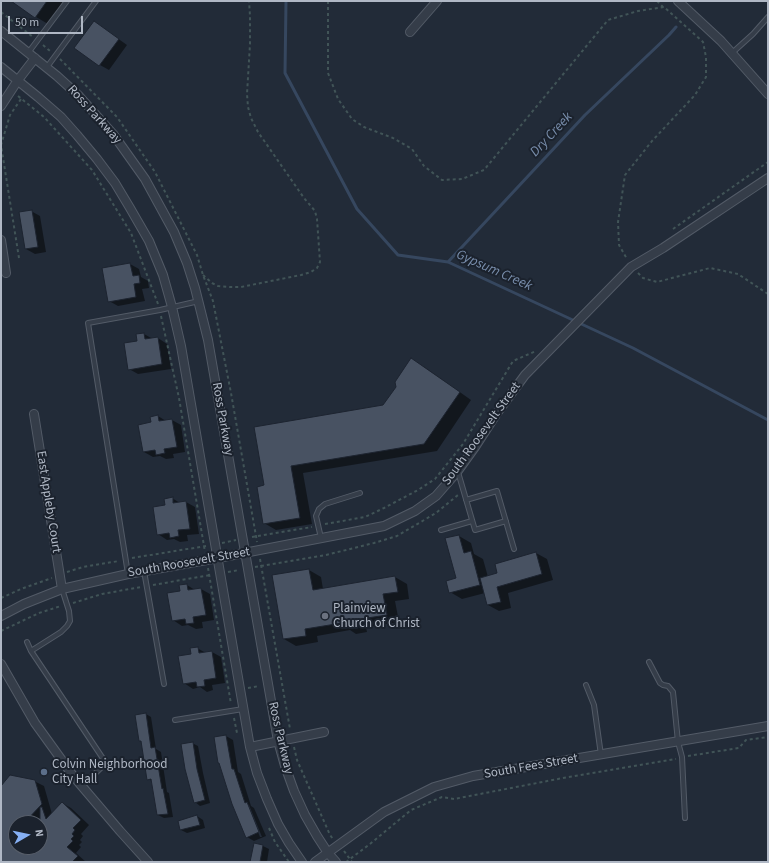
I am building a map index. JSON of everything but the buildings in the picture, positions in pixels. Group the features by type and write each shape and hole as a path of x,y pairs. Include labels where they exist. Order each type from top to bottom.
{"street":[{"path":"410,32 436,1"},
{"path":"678,1 721,41 768,94"},
{"name":"Ross Parkway","path":"1,31 47,67 79,96 113,134 145,178 174,232 187,263 199,301 208,340 278,741 294,791 305,815 328,853 336,862"},
{"path":"1,106 32,55"},
{"name":"Ross Parkway","path":"1,67 55,112 97,159 115,183 149,241 163,275 181,346 250,747 257,773 278,824 302,862"},
{"name":"South Roosevelt Street","path":"1,616 24,604 62,589 128,574 384,526 415,511 436,496 458,472 496,413 525,376 631,267 663,248 768,178"},
{"path":"1,240 6,273"},
{"name":"East Appleby Court","path":"34,414 62,589"},
{"path":"1,664 35,723 74,777 120,832 148,862"},
{"name":"South Fees Street","path":"315,862 384,812 434,788 473,776 768,726"},
{"path":"250,747 324,732"}],"lane":[{"path":"32,55 67,1"},
{"path":"47,67 96,1"},
{"path":"732,53 753,34 768,17"},
{"path":"128,574 88,323 160,310 199,301"},
{"path":"458,472 474,530 506,521"},
{"path":"466,500 497,491 514,549"},
{"path":"321,538 316,516 319,509 325,504 360,493"},
{"path":"441,530 472,521"},
{"path":"144,571 164,684"},
{"path":"31,651 67,626 70,621 69,611 62,589"},
{"path":"27,642 31,651 106,763 82,786"},
{"path":"649,662 660,682 663,685 668,686 673,692 678,742 682,757 685,818"},
{"path":"586,685 594,705 602,755"},
{"path":"175,720 243,708"}],"path":[{"path":"192,278 203,275 218,286 241,287 311,272 317,268 320,262 318,219 315,211 304,198 258,132 251,118 248,107 247,94 250,44 249,1"},
{"path":"328,1 328,73 338,99 352,119 364,127 393,138 412,149 424,166 442,180 462,180 484,170 608,20 638,11 664,8"},
{"path":"657,1 703,42 706,58 706,76 695,95 652,141 625,175 618,222 619,245 631,267 643,278 657,282 710,268 738,274 768,294"},
{"path":"11,91 44,117 92,170 131,233 160,310 179,398 232,710 239,739"},
{"path":"19,258 1,145 10,115 21,99"},
{"path":"1,598 21,589 83,567 365,517 418,490 435,479 463,444 513,361 539,349"},
{"path":"1,631 39,613 102,594 326,555 374,543 397,536 436,513 458,495"},
{"path":"240,689 268,685"},
{"path":"346,862 410,810 442,797 454,799 563,778 739,748 746,740 768,737"},
{"path":"266,822 275,842 287,861"}],"waterway":[{"name":"Gypsum Creek","path":"286,1 285,73 357,209 398,255 448,262 633,348 768,420"},
{"name":"Dry Creek","path":"448,262 585,115 676,27"}],"place":[{"name":"Plainview Church of Christ","path":"325,616"},
{"name":"Colvin Neighborhood City Hall","path":"44,772"}]}
